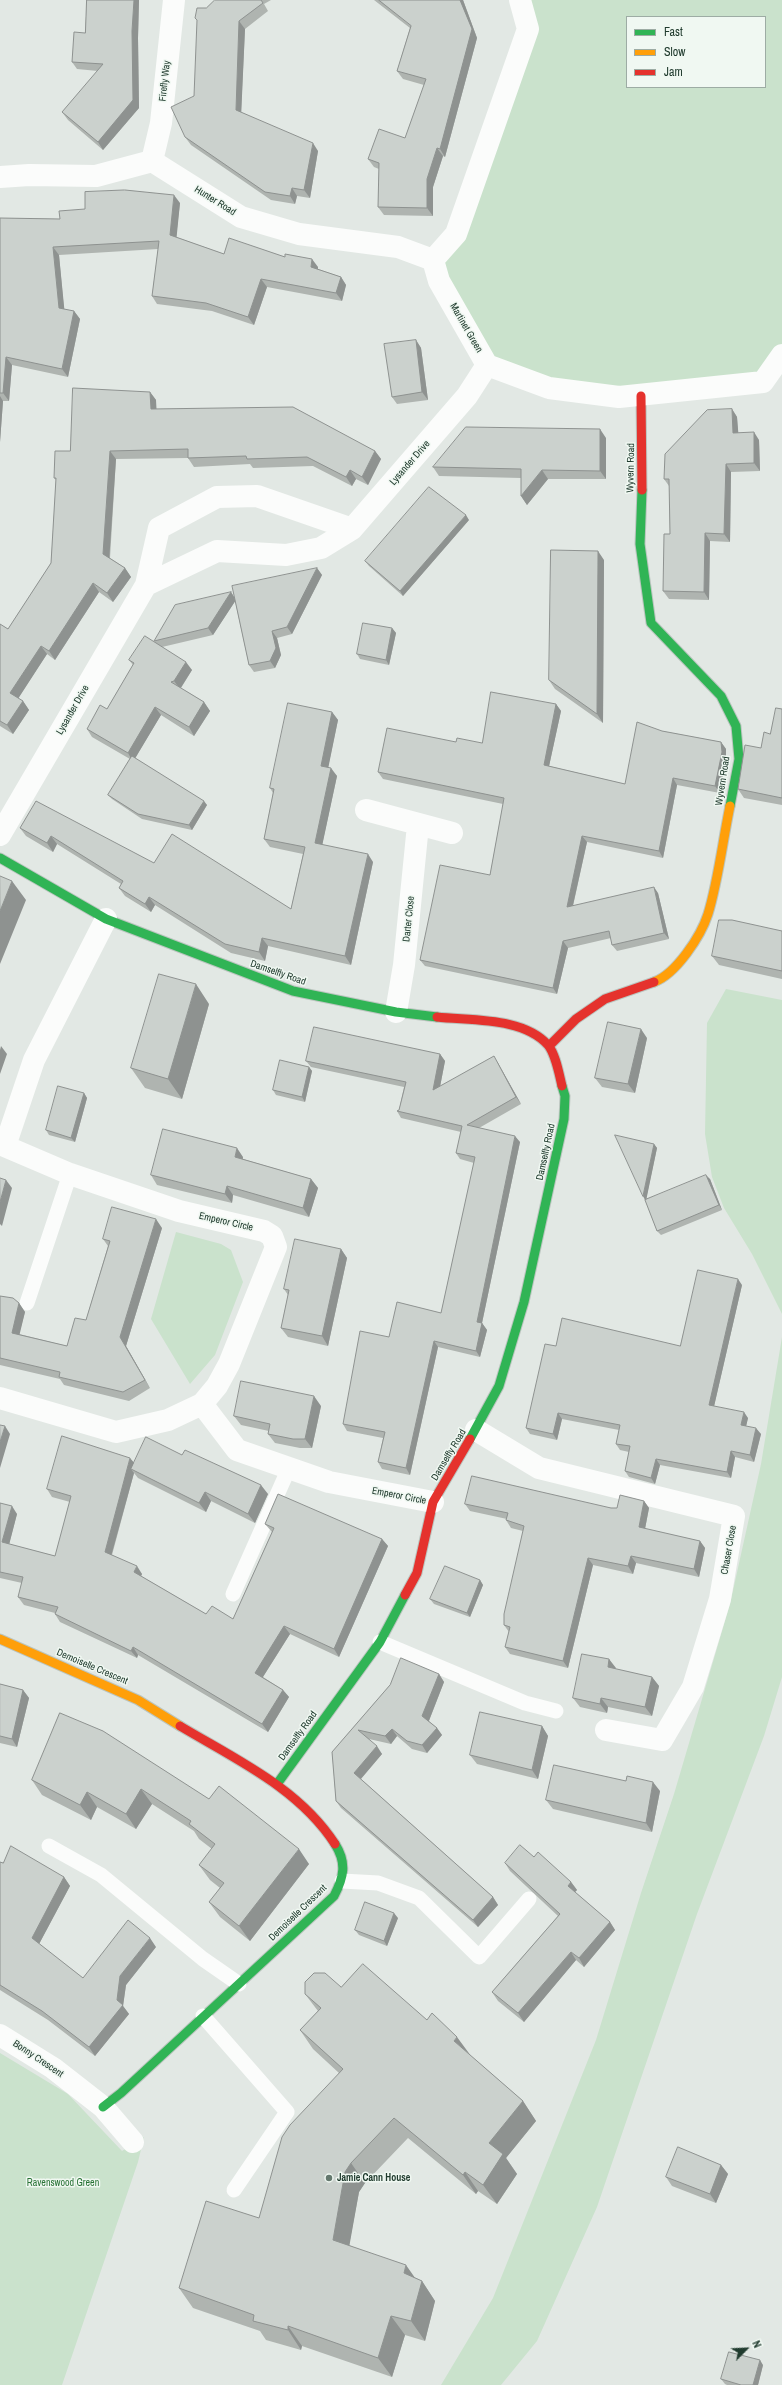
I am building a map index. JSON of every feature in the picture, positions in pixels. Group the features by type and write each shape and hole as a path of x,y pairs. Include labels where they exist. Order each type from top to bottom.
{"street":[{"name":"Firefly Way","path":"152,161 161,123 174,0"},
{"path":"433,260 456,234 528,29 520,0"},
{"path":"0,177 29,175 96,176 152,161"},
{"name":"Hunter Road","path":"152,161 241,217 299,234 398,247 433,260"},
{"name":"Martinet Green","path":"433,260 439,281 487,365 549,388 619,397 641,396 763,382 782,355"},
{"name":"Lysander Drive","path":"146,585 217,551 286,555 321,548 352,529 466,396 487,365"},
{"name":"Wyvern Road","path":"549,1046 576,1019 605,999 662,979 686,955 708,915 739,759 736,726 721,696 651,623 640,544 643,446 641,396"},
{"name":"Lysander Drive","path":"0,835 146,585 159,528 218,496 257,496 352,529"},
{"path":"366,810 452,833"},
{"name":"Darter Close","path":"396,1012 404,965 418,825"},
{"name":"Damselfly Road","path":"0,858 106,919 293,991 396,1012 510,1025 532,1033 549,1046 558,1069 565,1096 564,1120 524,1302 499,1386 476,1430 432,1502 417,1572 380,1642 277,1784"},
{"name":"Emperor Circle","path":"0,1398 116,1432 168,1420 202,1404 217,1386 229,1364 276,1247 272,1236 264,1231 179,1211 70,1174 2,1145 34,1060 106,919"},
{"name":"Emperor Circle","path":"202,1404 237,1450 329,1482 432,1502"},
{"name":"Chaser Close","path":"476,1430 539,1468 734,1516 720,1599 693,1687 662,1740 606,1730"},
{"name":"Demoiselle Crescent","path":"0,1640 138,1700 277,1784 323,1825 343,1856 342,1881 334,1896 121,2093 103,2107"},
{"name":"Bonny Crescent","path":"0,2035 75,2085 103,2107 134,2142"}],"lane":[{"path":"27,1303 70,1174"},
{"path":"233,1594 289,1468"},
{"path":"380,1642 525,1703 556,1711"},
{"path":"49,1846 100,1875 203,1959 239,1984"},
{"path":"342,1881 378,1883 419,1898 479,1957 529,1899"},
{"path":"203,2016 287,2112 234,2190"}],"green space":[{"path":"520,0 782,0 782,355 763,382 641,396 487,365 433,260 456,234 528,29"},
{"path":"726,989 782,1000 782,1314 752,1254 724,1208 712,1177 705,1134 707,1023"},
{"path":"176,1232 221,1244 231,1250 243,1282 215,1355 190,1384 151,1319"},
{"path":"782,1337 782,1677 764,1736 697,1914 597,2207 537,2341 501,2385 441,2385 493,2298 596,2040 641,1893 674,1794 730,1604 761,1464"},
{"name":"Ravenswood Green","path":"0,2053 68,2094 122,2151 144,2137 138,2162 62,2385 0,2385"}],"building":[{"path":"87,0 134,0 132,31 133,100 98,142 62,112 103,64 72,62 74,32 85,33"},
{"path":"215,0 261,0 263,3 239,21 236,110 313,143 304,190 292,188 290,196 265,192 185,137 171,107 194,96 197,20 195,18 197,8 206,8"},
{"path":"379,0 460,0 472,29 440,149 437,148 427,179 427,208 378,207 379,163 368,159 379,129 405,138 426,79 397,71 411,26"},
{"path":"125,190 174,195 170,235 224,254 229,238 285,257 285,254 312,259 311,267 341,277 336,293 261,279 248,317 206,303 152,296 159,241 53,247 59,308 74,311 62,369 6,357 3,393 0,393 0,218 60,219 59,211 85,209 85,192"},
{"path":"416,340 422,392 392,397 384,344"},
{"path":"73,388 150,392 151,409 293,407 375,451 362,477 350,470 346,477 307,457 247,459 246,456 188,458 188,449 110,451 103,554 125,568 107,593 93,583 49,651 41,646 10,693 23,701 7,725 0,721 0,624 8,629 51,563 56,478 54,478 55,451 70,451"},
{"path":"732,409 733,433 754,432 754,463 726,464 724,534 705,533 704,592 663,591 664,534 670,534 669,479 664,479 665,454 707,410"},
{"path":"466,427 600,429 600,471 542,470 521,496 521,469 433,467"},
{"path":"429,487 466,515 400,591 365,561"},
{"path":"551,550 598,551 597,714 549,680"},
{"path":"317,568 287,627 272,631 276,648 270,661 249,665 232,586"},
{"path":"231,592 208,628 154,641 175,605"},
{"path":"363,623 392,628 386,660 357,654"},
{"path":"145,636 186,662 174,681 171,682 204,702 189,727 155,707 128,753 87,729 100,705 107,709 134,663 129,660"},
{"path":"491,692 556,704 544,765 625,784 637,722 662,731 721,742 722,752 715,786 673,778 659,851 582,836 567,907 654,887 664,933 612,945 609,931 563,941 553,988 420,960 440,865 490,875 504,798 378,772 387,728 456,742 457,738 482,743"},
{"path":"288,703 332,712 321,766 331,768 315,843 368,854 345,956 262,938 259,952 225,944 149,897 145,904 119,888 123,881 51,836 47,843 20,828 36,801 154,863 172,834 291,909 305,847 264,839 274,789 270,788"},
{"path":"776,708 782,709 782,798 738,789 745,745 761,748 764,732 770,734"},
{"path":"132,756 204,801 189,825 138,814 108,795"},
{"path":"0,876 12,881 0,911"},
{"path":"719,920 732,920 782,931 782,971 712,956"},
{"path":"159,974 196,984 168,1079 131,1068"},
{"path":"608,1022 641,1029 628,1084 595,1078"},
{"path":"314,1027 440,1054 433,1090 494,1056 516,1097 467,1125 515,1136 477,1322 482,1323 476,1351 434,1341 406,1468 378,1462 385,1432 343,1424 360,1331 389,1337 397,1302 441,1313 475,1157 456,1153 462,1126 397,1111 399,1110 406,1082 306,1061"},
{"path":"280,1060 309,1067 302,1097 273,1090"},
{"path":"58,1086 84,1093 71,1138 46,1130"},
{"path":"163,1129 237,1148 235,1157 311,1179 303,1208 227,1186 225,1194 151,1175"},
{"path":"615,1135 654,1144 643,1196"},
{"path":"706,1175 719,1205 657,1231 645,1200"},
{"path":"0,1178 6,1180 0,1202"},
{"path":"112,1207 156,1219 120,1337 145,1380 123,1392 59,1377 60,1372 0,1358 0,1296 13,1298 19,1303 12,1333 67,1346 75,1318 86,1320 110,1241 103,1239"},
{"path":"295,1239 341,1249 322,1336 281,1328 289,1290 284,1289"},
{"path":"698,1270 738,1279 709,1405 744,1412 741,1425 756,1428 750,1455 731,1451 727,1472 656,1459 651,1478 625,1471 630,1446 616,1444 620,1425 558,1413 553,1434 526,1428 545,1344 556,1346 562,1318 680,1346"},
{"path":"241,1381 314,1396 305,1439 293,1439 268,1434 270,1424 234,1416"},
{"path":"0,1425 5,1426 0,1442"},
{"path":"62,1436 130,1458 105,1552 137,1566 134,1572 206,1614 212,1606 233,1619 274,1528 265,1524 278,1494 382,1539 334,1649 284,1626 255,1673 283,1690 262,1724 133,1647 131,1651 55,1614 58,1607 18,1597 23,1577 0,1572 0,1503 12,1506 2,1542 55,1556 71,1496 47,1489"},
{"path":"146,1437 182,1455 185,1450 261,1485 248,1514 205,1492 199,1503 131,1469"},
{"path":"472,1476 611,1508 617,1508 620,1495 644,1501 639,1527 700,1541 694,1569 631,1556 628,1566 588,1558 563,1661 505,1647 510,1627 504,1625 504,1614 524,1526 506,1520 508,1513 465,1504"},
{"path":"445,1566 480,1580 467,1613 430,1599"},
{"path":"582,1654 609,1659 608,1667 652,1677 645,1707 601,1698 600,1704 573,1698"},
{"path":"401,1658 439,1674 422,1716 437,1728 422,1745 407,1741 392,1729 385,1736 358,1730 377,1746 354,1773 493,1897 473,1920 336,1801 332,1752 390,1685"},
{"path":"0,1684 23,1690 12,1739 0,1736"},
{"path":"480,1712 542,1726 532,1770 470,1755"},
{"path":"60,1713 103,1731 209,1799 219,1786 299,1849 239,1926 209,1902 224,1883 199,1865 215,1844 189,1824 191,1821 141,1789 126,1814 87,1792 80,1805 32,1780"},
{"path":"554,1765 626,1781 627,1776 653,1782 646,1823 546,1800"},
{"path":"520,1845 534,1857 538,1852 571,1882 568,1886 610,1922 579,1958 571,1952 518,2013 492,1992 560,1914 505,1863"},
{"path":"11,1846 64,1877 32,1938 83,1978 128,1920 150,1938 120,1976 117,2000 123,2005 89,2047 42,2011 0,1985 0,1862 3,1863"},
{"path":"365,1902 394,1913 384,1941 355,1930"},
{"name":"Jamie Cann House","path":"363,1964 427,2020 432,2013 457,2037 454,2041 523,2101 489,2143 503,2154 483,2185 465,2172 463,2175 394,2118 351,2163 345,2172 333,2240 406,2265 404,2273 422,2281 411,2321 391,2316 378,2358 288,2326 288,2330 253,2321 254,2315 179,2288 206,2201 259,2218 282,2137 290,2125 343,2069 300,2030 321,2008 305,1994 305,1982 314,1973 325,1973 341,1987"},
{"path":"678,2147 721,2165 710,2194 666,2177"},
{"path":"729,2352 760,2360 753,2385 741,2385 721,2379"}],"traffic: fast":[{"path":"642,490 640,544 651,623 721,696 736,726 739,759 730,806"},
{"path":"0,858 106,919 293,991 396,1012 437,1017"},
{"path":"470,1439 499,1386 524,1302 564,1119 565,1096 562,1086"},
{"path":"277,1784 380,1642 405,1595"},
{"path":"103,2107 121,2093 334,1896 340,1883 343,1870 341,1857 335,1844"}],"traffic: slow":[{"path":"654,982 662,978 679,963 694,943 705,923 715,888 730,806"},
{"path":"0,1639 138,1700 180,1726"}],"traffic: jam":[{"path":"641,396 642,490"},
{"path":"549,1046 576,1019 605,999 654,982"},
{"path":"437,1017 496,1022 525,1029 537,1036 551,1049 562,1086"},
{"path":"405,1595 417,1573 433,1502 470,1439"},
{"path":"180,1726 244,1763 285,1791 320,1824 335,1844"}],"place":[{"name":"Jamie Cann House","path":"329,2178"}]}
